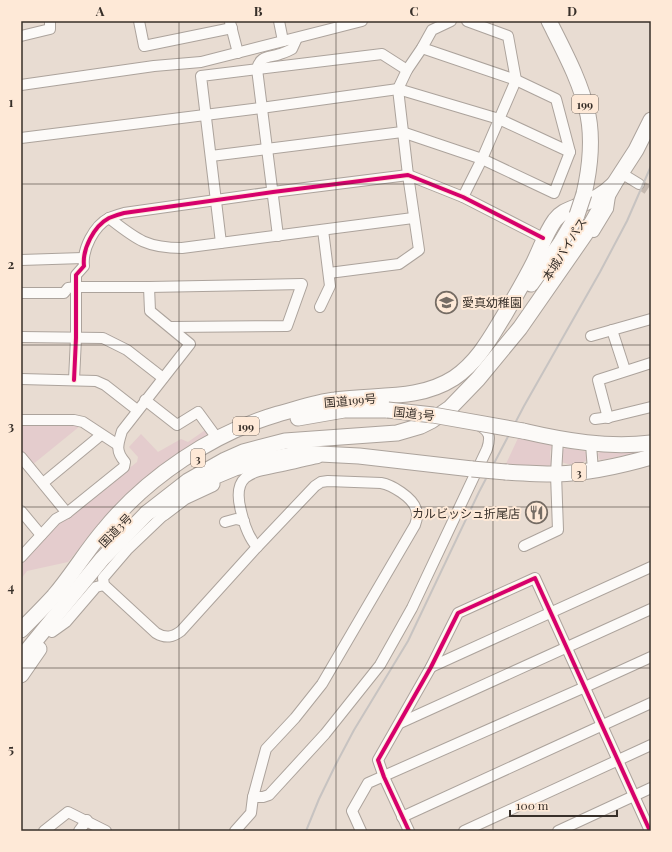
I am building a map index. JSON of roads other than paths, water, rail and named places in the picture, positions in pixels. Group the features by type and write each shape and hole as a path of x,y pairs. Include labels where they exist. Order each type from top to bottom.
{"highway":[{"name":"本城バイパス","path":"450,408 467,389 567,250 583,222 584,203 590,165 588,115 578,83 549,21"},
{"name":"本城バイパス","path":"484,348 560,244 584,203 599,159 599,133 596,112 586,80 560,21"},
{"name":"国道199号","path":"147,513 188,481 208,468 249,450 285,441 397,433 421,426 450,408 468,391 520,328 586,233 615,182 636,150 651,120"},
{"name":"国道199号","path":"55,595 105,529 134,499 161,475 217,438 276,415 317,403 350,398 406,395 432,389 465,369 484,348 526,278 543,238 560,215 569,209 600,195 615,182"},
{"name":"国道3号","path":"21,639 55,595 139,504 166,480 200,457 226,442 276,424 321,413 344,410 388,410 433,415 591,444 613,445 651,443"},
{"path":"21,675 52,632 123,549 142,530 179,501 218,475 238,459 287,447 385,434"},
{"name":"国道3号","path":"21,658 102,559 147,513 200,482 235,468 260,461 301,453 345,454 472,469 556,474 593,471 651,458"},
{"path":"179,501 229,475 281,461 321,457 401,461"},
{"path":"21,630 55,595"}],"street":[{"path":"21,36 50,29 50,21"},
{"path":"139,21 144,46 231,24 238,53"},
{"path":"279,21 283,41"},
{"path":"21,85 154,66 202,62 362,21"},
{"path":"329,273 399,264 419,250 413,218 398,89 407,70 432,30 451,21"},
{"path":"463,197 482,159 516,80 508,36 467,21"},
{"path":"278,236 257,69 258,63 265,57 280,54 292,49 297,38"},
{"path":"210,156 402,132 482,159 554,193 570,152 556,99 516,80 422,48"},
{"path":"221,243 201,76 382,54 407,70"},
{"path":"21,138 398,89 499,119 570,152"},
{"path":"74,380 77,287 76,275 84,266 83,258 93,234 109,218 124,213 408,175 463,197 543,238"},
{"path":"615,182 639,184"},
{"path":"109,218 125,231 149,245 164,248 182,248 413,218"},
{"path":"320,306 330,286 323,230"},
{"path":"21,260 83,258"},
{"path":"21,293 64,293 68,288 77,287 302,284 287,326 171,327"},
{"path":"21,557 56,519 67,513 124,467 125,462 119,456 118,445 122,430 190,344 150,311 149,287"},
{"path":"591,336 651,320"},
{"path":"612,330 625,370"},
{"path":"21,337 103,338 127,350 163,378"},
{"path":"608,418 598,380 625,370 651,363"},
{"path":"21,379 96,381 105,385 137,410"},
{"path":"145,400 177,425 198,412 217,438"},
{"path":"596,420 651,407"},
{"path":"254,797 263,798 269,795 325,734 380,665 412,608 487,449 490,439 486,430 450,408"},
{"path":"21,420 74,420 83,422 118,445"},
{"path":"43,483 101,435"},
{"path":"524,546 558,530 556,474 558,439"},
{"path":"591,444 593,471"},
{"path":"21,457 67,513"},
{"path":"257,547 251,540 244,521 238,492 240,484 245,477 251,473 321,457"},
{"path":"179,501 127,550 103,578 104,585 162,637 176,635 181,631 257,547 315,486 321,482 328,481 388,484 411,501 416,508 418,516 416,525 322,684 295,718 266,749 251,813 236,831"},
{"path":"21,511 41,535"},
{"path":"225,522 236,519 244,521"},
{"path":"431,667 651,567"},
{"path":"409,831 384,777 378,760 431,667 458,613 536,578 650,831"},
{"path":"52,632 66,622 96,587 104,585"},
{"path":"400,723 651,609"},
{"path":"361,831 352,811 368,783 651,657"},
{"path":"402,817 651,703"},
{"path":"464,831 651,746"},
{"path":"558,831 651,788"},
{"path":"44,831 68,812 106,831"},
{"path":"79,831 86,820"}],"tunnel":[{"path":"639,184 651,192"}],"railway":[{"path":"306,831 319,799 336,764 354,730 408,641 479,492 524,406 600,272 627,221 651,166"}],"place":[{"name":"愛真幼稚園","path":"447,302"},
{"name":"カルビッシュ折尾店","path":"536,513"}]}
